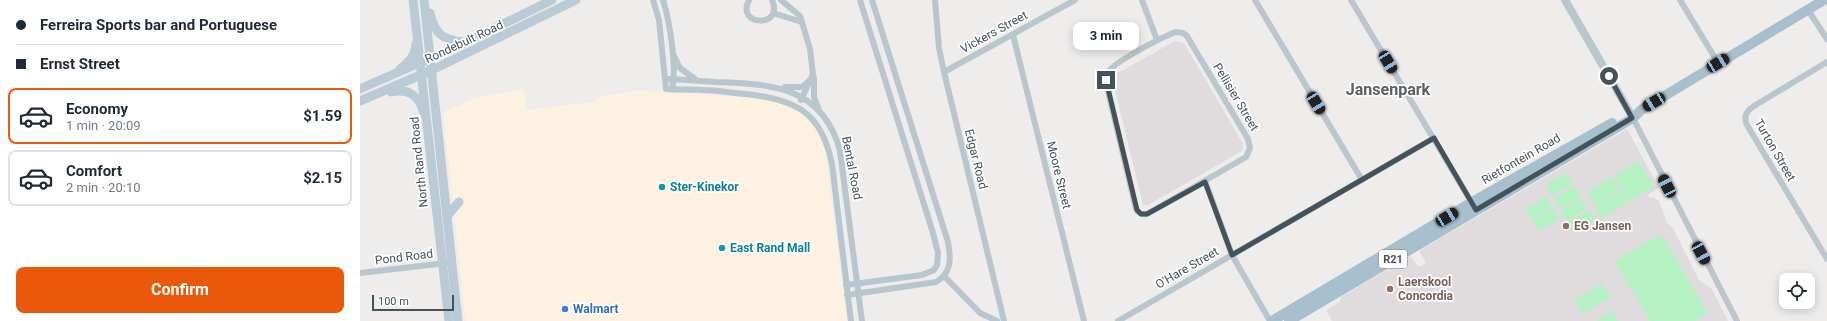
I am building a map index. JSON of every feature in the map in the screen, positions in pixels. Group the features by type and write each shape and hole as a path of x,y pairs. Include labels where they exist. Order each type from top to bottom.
{"main road":[{"name":"North Rand Road","path":"413,0 428,132 447,263 458,321"},
{"name":"North Rand Road","path":"425,0 447,216 449,321"},
{"path":"425,0 438,33 448,40 467,42"},
{"name":"Rondebult Road","path":"360,89 467,42 552,0"},
{"name":"Rondebult Road","path":"360,101 422,75 576,0"},
{"name":"Rietfontein Road","path":"1271,321 1408,245 1631,116 1824,0"},
{"path":"387,78 409,62 416,50 417,38"},
{"path":"379,94 398,90 414,95 422,106 428,132"},
{"path":"447,216 459,202"},
{"name":"Rietfontein Road","path":"1288,321 1408,245"}],"street":[{"path":"653,0 659,20 666,79 669,89"},
{"path":"663,0 668,20 674,79 669,89"},
{"path":"748,0 747,11 751,18 763,21 773,13 774,6 772,0"},
{"path":"781,0 797,12 802,22 810,49 814,97 819,111"},
{"path":"846,285 922,275 934,270 938,260 938,253 931,226 860,0"},
{"path":"848,295 936,282 944,276 949,268 950,262 948,242 872,0"},
{"name":"Edgar Road","path":"935,0 939,48 944,72 1004,321"},
{"name":"Vickers Street","path":"944,72 1075,0"},
{"path":"1142,0 1157,40"},
{"path":"1255,0 1362,180"},
{"path":"1351,0 1474,206"},
{"path":"1564,0 1631,116 1737,321"},
{"path":"1680,0 1718,63"},
{"path":"1808,10 1827,39"},
{"path":"773,13 802,22"},
{"name":"Pellisier Street","path":"1176,32 1183,33 1187,36 1249,142 1250,148 1246,157 1205,182 1147,214 1141,214 1136,209 1106,80 1108,70 1112,67 1157,40 1176,32"},
{"name":"Moore Street","path":"1013,35 1084,321"},
{"path":"672,53 680,68 690,77 700,81"},
{"name":"Turton Street","path":"1827,62 1747,110 1745,118 1747,125 1827,260"},
{"path":"779,87 802,87 813,76"},
{"path":"797,107 813,76"},
{"name":"Bental Road","path":"666,79 750,83 779,87 802,98 819,111 830,124 840,151 862,321"},
{"name":"Bental Road","path":"669,89 705,90 771,97 806,112 819,128 830,152 850,321"},
{"name":"O'Hare Street","path":"1118,321 1434,138"},
{"path":"1205,182 1232,255 1271,321"},
{"name":"Pond Road","path":"360,273 447,263"},
{"path":"944,276 980,313 997,321"}],"shaded area":[{"path":"1175,41 1184,43 1243,144 1242,151 1148,205 1143,205 1113,82 1116,74"},
{"name":"East Rand Mall","path":"524,89 526,110 593,102 600,96 637,91 768,99 796,109 812,122 825,147 847,321 466,321 443,113 475,98"},
{"name":"EG Jansen","path":"1627,129 1659,188 1648,195 1650,198 1653,197 1659,201 1667,223 1673,228 1699,280 1712,289 1728,321 1332,321 1326,310 1340,302 1341,297 1410,256 1419,267 1426,263 1419,251"}],"green space":[{"path":"1639,161 1654,187 1628,202 1614,176"},
{"path":"1567,173 1573,183 1552,196 1546,185"},
{"path":"1612,177 1619,190 1594,205 1587,192"},
{"path":"1574,186 1581,196 1560,209 1554,199"},
{"path":"1620,191 1627,203 1601,218 1594,206"},
{"path":"1546,197 1552,207 1531,219 1525,209"},
{"path":"1581,198 1587,208 1567,221 1561,211"},
{"path":"1553,208 1559,219 1539,231 1532,221"},
{"path":"1589,210 1595,220 1574,233 1568,223"},
{"path":"1661,234 1708,313 1694,321 1650,321 1615,261"},
{"path":"1602,283 1610,297 1583,314 1575,300"},
{"path":"1613,311 1619,321 1596,321"}],"place":[{"name":"Ster-Kinekor","path":"662,187"},
{"name":"EG Jansen","path":"1566,226"},
{"name":"East Rand Mall","path":"722,248"},
{"name":"Laerskool Concordia","path":"1390,289"},
{"name":"Walmart","path":"565,309"}],"district":[{"name":"Jansenpark","path":"1388,89"}],"route":[{"path":"1106,80 1136,209 1138,212 1145,215 1205,182 1232,255 1434,138 1446,156 1476,210 1632,118 1609,76"}]}
